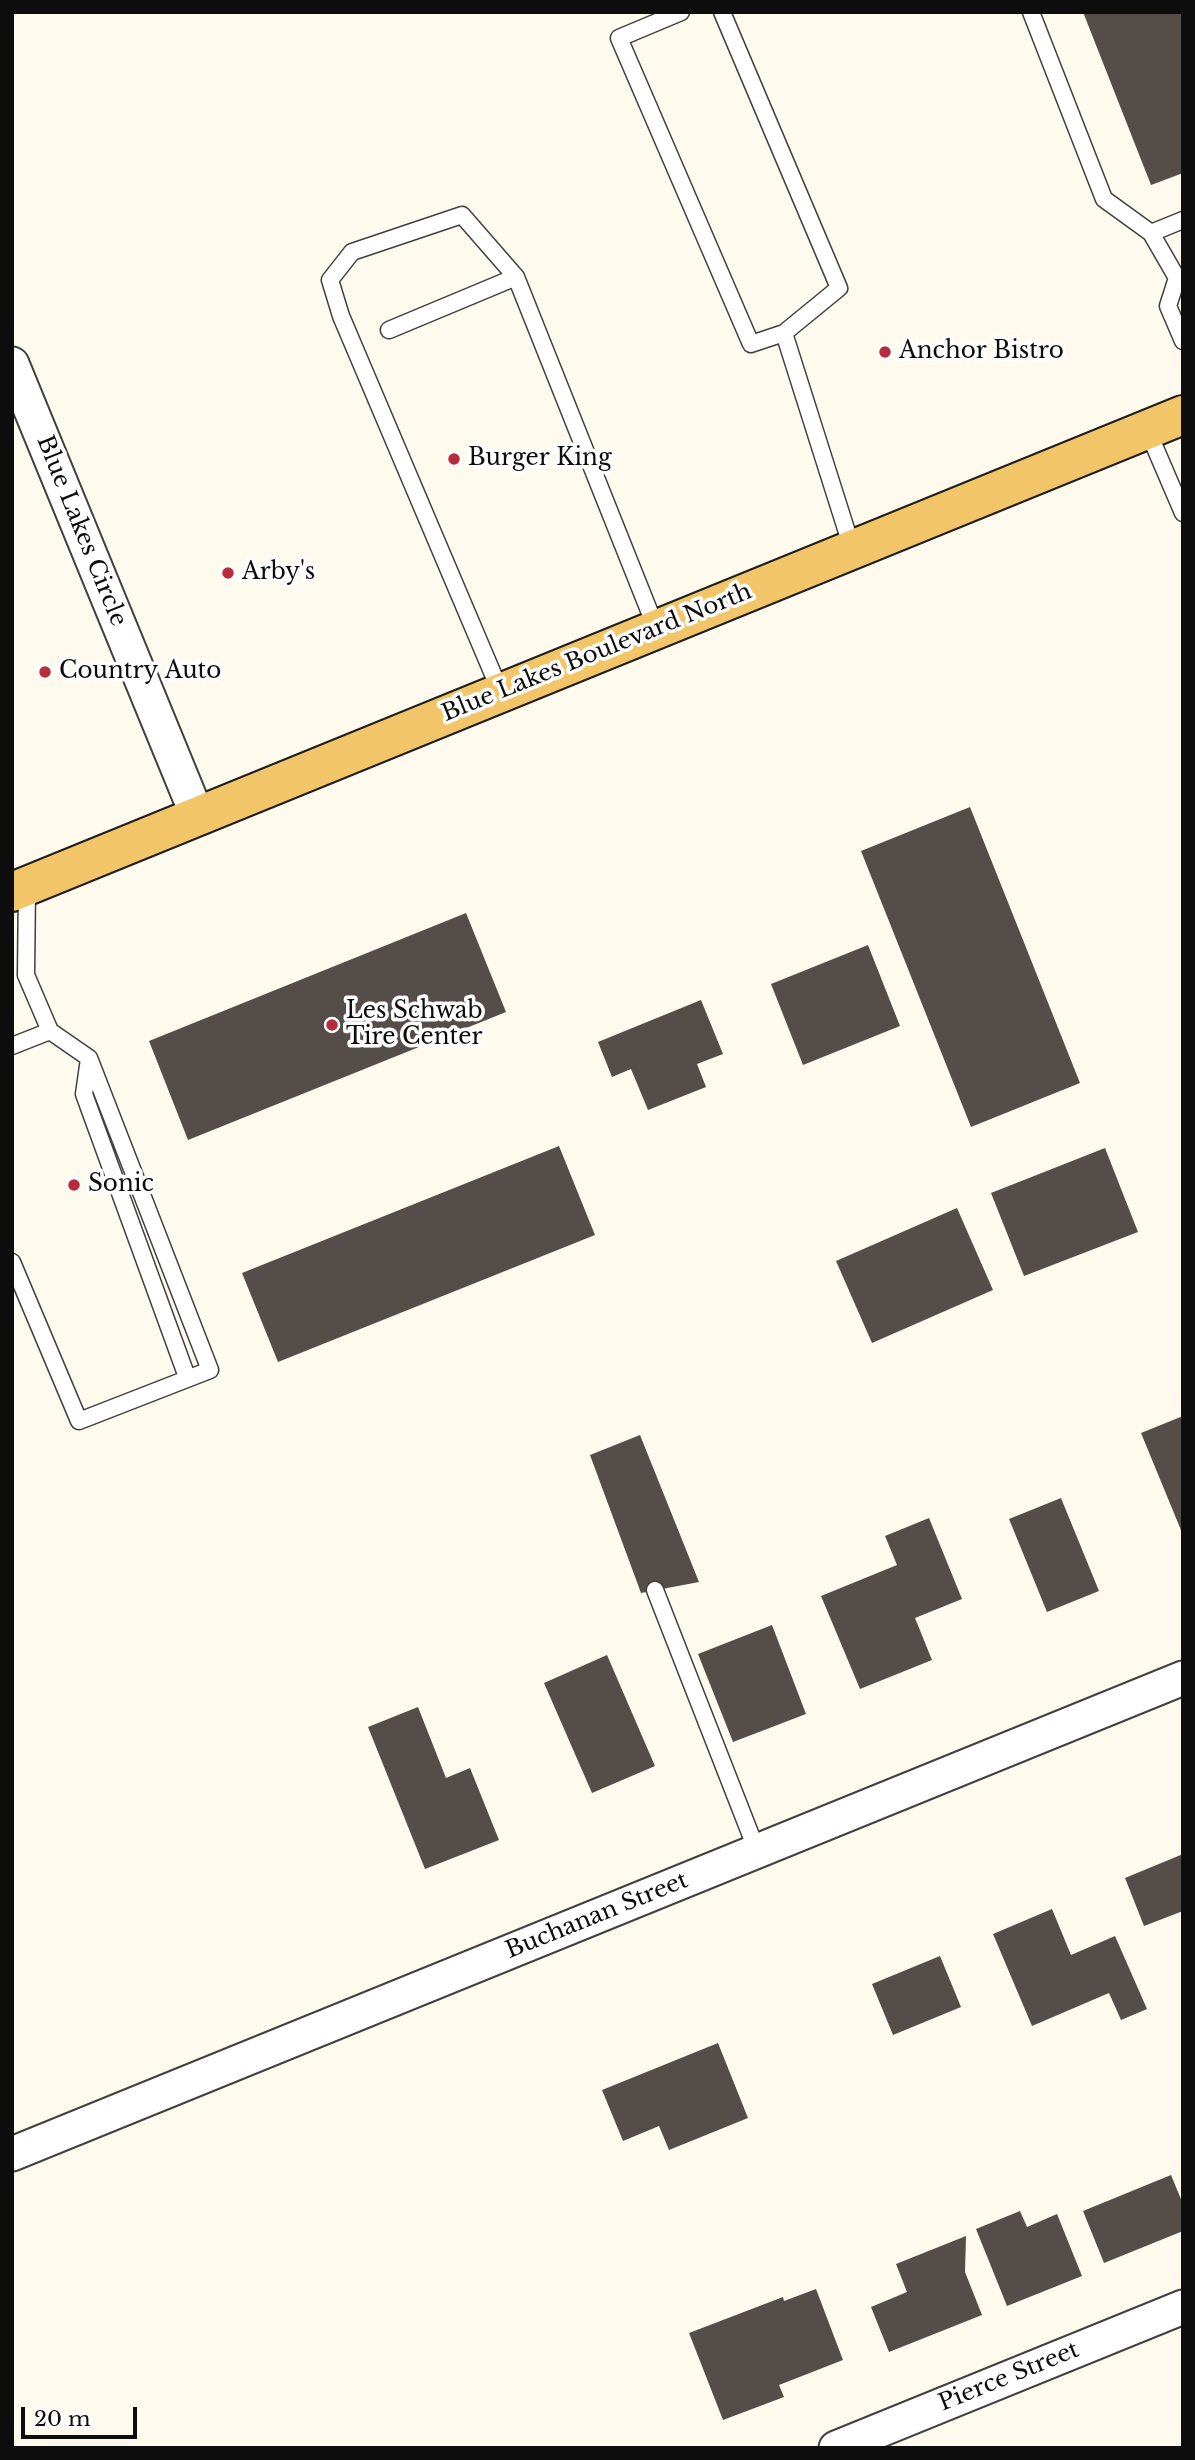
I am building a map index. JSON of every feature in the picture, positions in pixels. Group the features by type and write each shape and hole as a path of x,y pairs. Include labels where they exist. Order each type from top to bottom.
{"main road":[{"name":"Blue Lakes Boulevard North","path":"20,889 1183,415"}],"street":[{"name":"Blue Lakes Circle","path":"12,364 197,815"},
{"name":"Buchanan Street","path":"12,2154 1183,1678"},
{"name":"Pierce Street","path":"836,2448 1183,2307"}],"lane":[{"path":"681,12 619,38 751,344 783,333 839,288 722,12"},
{"path":"1031,12 1104,199 1151,233 1180,279 1168,306 1183,341"},
{"path":"501,693 341,316 330,279 352,253 462,215 516,277 656,628"},
{"path":"1151,233 1183,220"},
{"path":"389,330 516,277"},
{"path":"783,333 852,548"},
{"path":"1147,429 1183,513"},
{"path":"12,1262 79,1421 210,1370 89,1058 51,1031 26,975 20,889"},
{"path":"12,1046 51,1031"},
{"path":"89,1058 83,1094 187,1377"},
{"path":"655,1590 757,1851"}],"building":[{"path":"1083,12 1183,12 1183,173 1151,185"},
{"path":"970,807 1080,1083 971,1127 861,851"},
{"path":"466,913 506,1012 188,1140 149,1041"},
{"path":"868,945 900,1026 803,1065 771,984"},
{"path":"701,1000 723,1054 697,1064 706,1087 648,1110 631,1069 612,1077 598,1042"},
{"path":"559,1146 595,1235 278,1362 242,1273"},
{"path":"1105,1148 1138,1232 1024,1276 991,1193"},
{"path":"957,1208 993,1290 872,1343 836,1261"},
{"path":"1183,1416 1183,1535 1141,1433"},
{"path":"640,1435 699,1582 641,1593 590,1455"},
{"path":"1061,1498 1099,1591 1047,1612 1009,1519"},
{"path":"929,1518 962,1599 915,1618 932,1660 860,1689 821,1596 897,1565 885,1536"},
{"path":"772,1625 806,1714 733,1742 698,1654"},
{"path":"607,1655 655,1766 592,1793 544,1683"},
{"path":"418,1707 446,1778 470,1768 499,1840 425,1869 368,1727"},
{"path":"1183,1854 1183,1911 1144,1926 1125,1878"},
{"path":"1052,1909 1071,1955 1115,1936 1147,2009 1121,2020 1109,1993 1032,2026 993,1934"},
{"path":"940,1956 961,2007 893,2035 872,1984"},
{"path":"718,2043 748,2118 669,2150 659,2126 623,2141 602,2090"},
{"path":"1171,2175 1183,2204 1183,2231 1104,2263 1083,2211"},
{"path":"1020,2211 1027,2227 1057,2214 1082,2276 1007,2306 976,2229"},
{"path":"966,2236 965,2272 982,2315 889,2352 871,2307 907,2292 896,2264"},
{"path":"816,2289 843,2360 779,2385 784,2397 723,2420 689,2333 783,2297 784,2301"}],"place":[{"name":"Anchor Bistro","path":"885,352"},
{"name":"Burger King","path":"454,459"},
{"name":"Arby's","path":"228,573"},
{"name":"Country Auto","path":"45,672"},
{"name":"Les Schwab Tire Center","path":"332,1025"},
{"name":"Sonic","path":"74,1185"}]}
